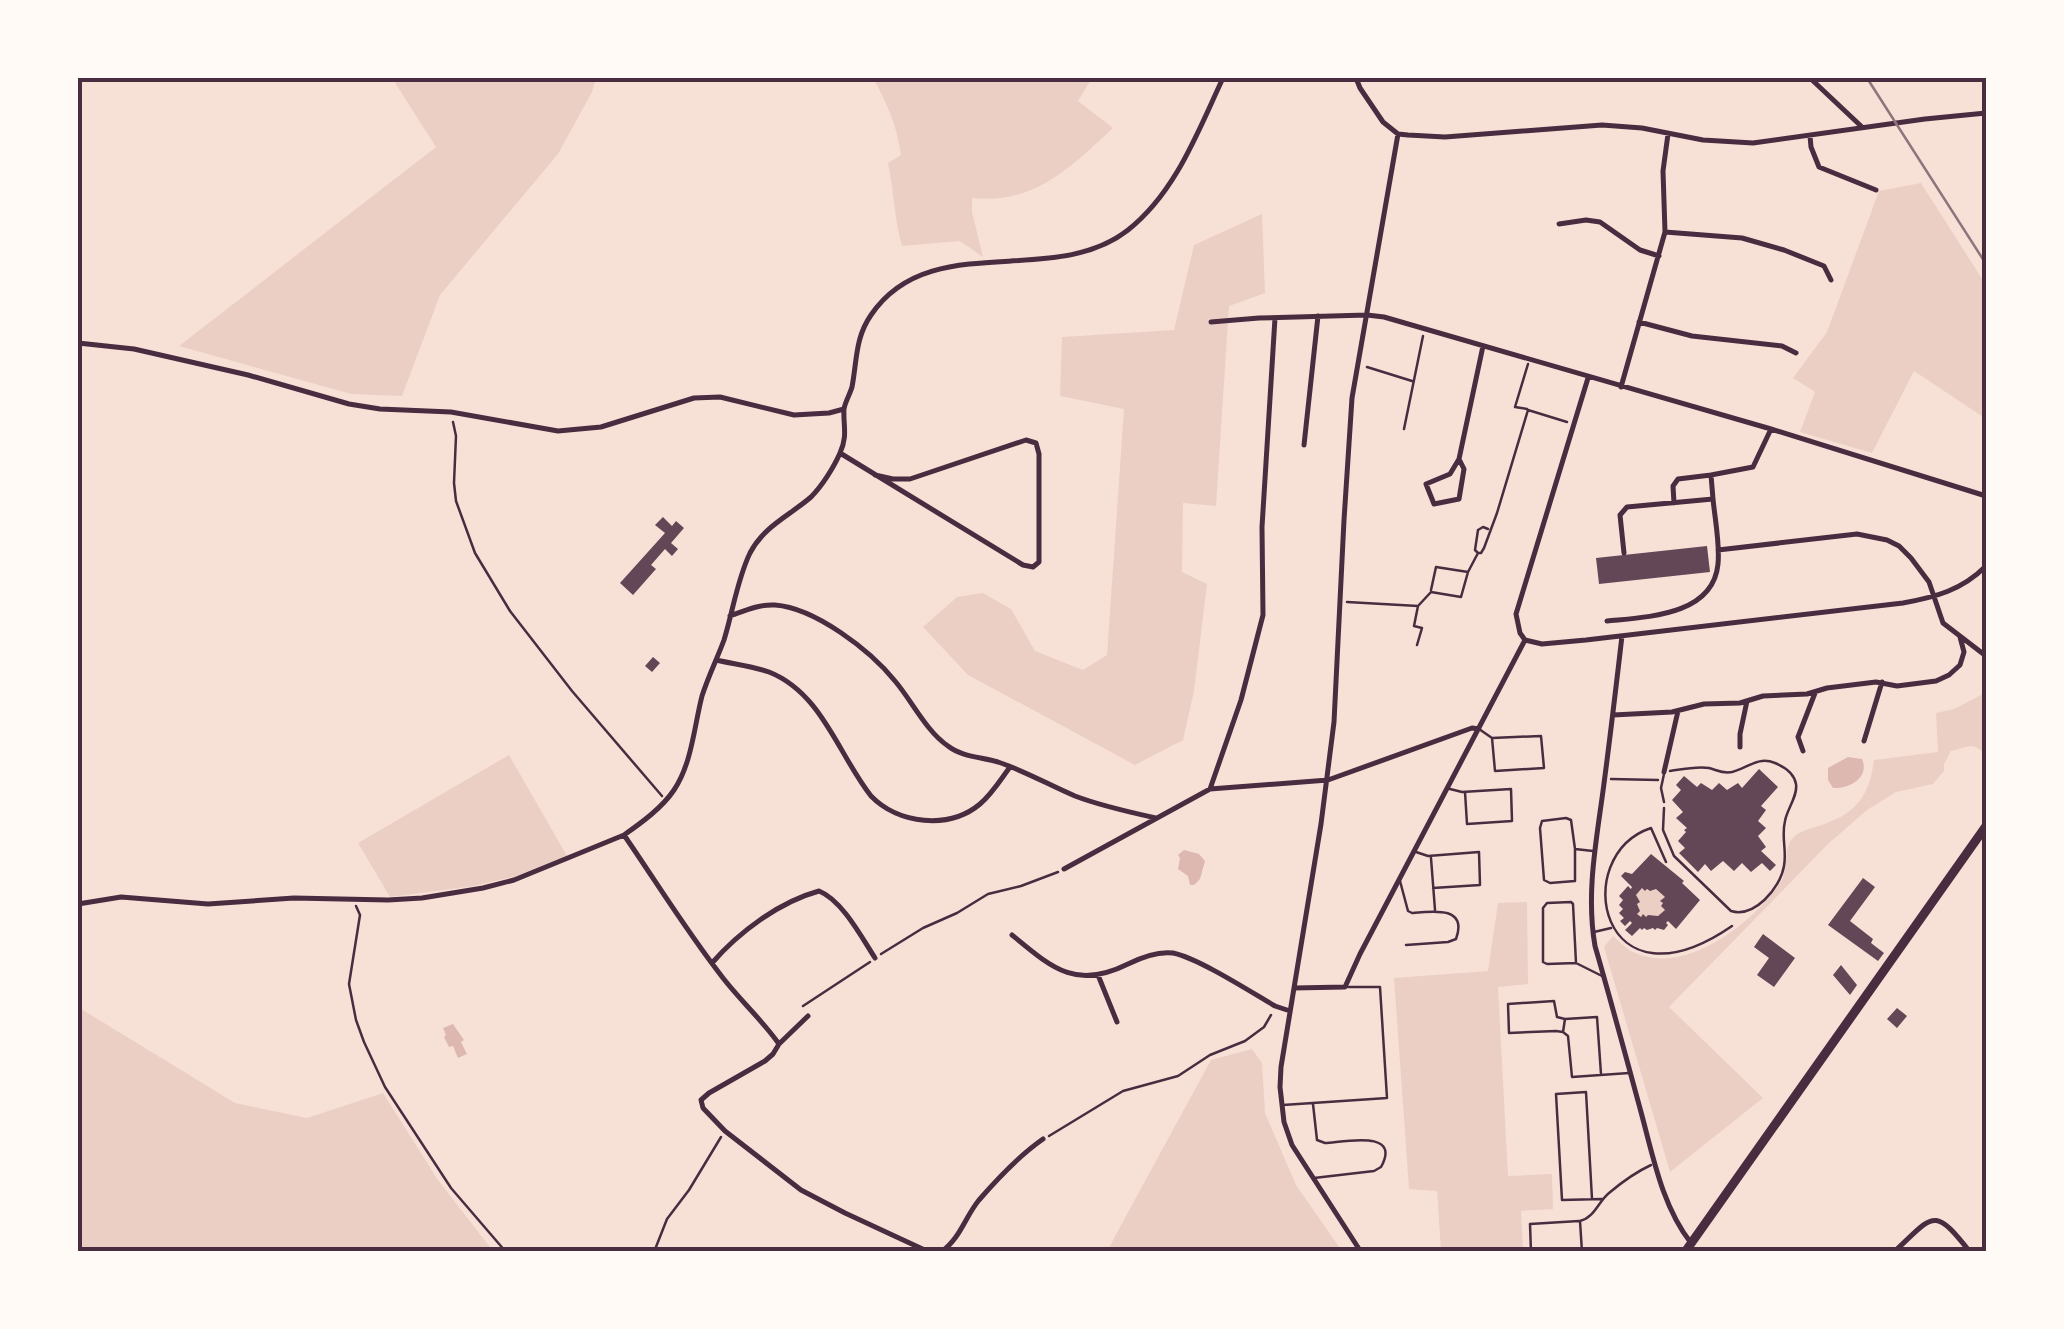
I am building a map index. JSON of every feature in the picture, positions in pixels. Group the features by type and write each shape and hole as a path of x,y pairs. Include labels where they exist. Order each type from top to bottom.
{"main road":[{"path":"1688,1247 1986,826"}],"street":[{"path":"78,904 121,897 208,904 294,898 410,899 514,880 624,836 666,800 683,774 702,696 755,544 772,525 812,495 840,454 846,430 844,408 852,388 856,352 872,313 906,281 944,268 1071,256 1116,238 1144,216 1169,185 1194,143 1223,78"},
{"path":"1356,78 1383,122 1398,134 1445,137 1602,125 1754,144 1862,127 1986,114"},
{"path":"1810,78 1862,127"},
{"path":"1361,1252 1292,1145 1284,1122 1281,1067 1328,780 1357,366 1398,134"},
{"path":"1621,386 1665,232 1663,171 1668,134"},
{"path":"1810,136 1819,167 1876,190"},
{"path":"1559,224 1600,222 1640,250 1658,256"},
{"path":"1665,232 1764,243 1824,266 1831,280"},
{"path":"1304,445 1318,316"},
{"path":"1211,322 1384,316 1986,496"},
{"path":"1210,789 1241,700 1263,614 1263,520 1275,318"},
{"path":"1639,322 1692,336 1782,346 1796,353"},
{"path":"78,343 134,349 248,375 349,404 451,412 558,431 602,428 694,398 720,398 794,415 829,414 844,408"},
{"path":"1459,459 1464,469 1459,499 1434,504 1426,484 1450,474 1459,459 1484,346"},
{"path":"1588,378 1516,614 1524,640 1542,644 1903,604 1935,598 1966,583 1986,566"},
{"path":"1674,502 1673,486 1678,480 1754,467 1771,429"},
{"path":"840,454 1024,565 1032,567 1040,562 1036,443 1030,440 910,479 875,475"},
{"path":"1606,621 1674,612 1699,598 1715,576 1718,550 1711,475"},
{"path":"1624,553 1620,514 1627,507 1713,500"},
{"path":"1718,550 1873,535 1899,546 1912,558 1929,582 1942,623 1986,656"},
{"path":"730,616 774,605 812,617 846,636 872,657 948,747 1010,767 1078,797 1156,818"},
{"path":"1654,616 1656,631"},
{"path":"1634,618 1635,634"},
{"path":"1622,636 1590,900 1592,932 1655,1163 1670,1210 1688,1247"},
{"path":"1612,716 1678,711 1704,704 1882,682 1897,686 1946,677 1962,659 1964,647 1960,637"},
{"path":"1294,988 1345,987 1524,640"},
{"path":"716,660 762,670 800,690 871,796 898,814 937,820 963,814 984,800 1010,767"},
{"path":"1864,741 1882,682"},
{"path":"1803,750 1798,737 1816,692"},
{"path":"1740,747 1747,701"},
{"path":"1663,776 1678,711"},
{"path":"1064,869 1210,789 1328,780 1472,728 1479,729"},
{"path":"624,836 712,963 778,1044"},
{"path":"712,963 736,938 770,914 820,891 837,903 875,958"},
{"path":"1012,936 1058,970 1079,976 1113,972 1151,954 1178,954 1290,1011"},
{"path":"1098,975 1117,1022"},
{"path":"808,1016 778,1044 770,1058 704,1097 703,1108 801,1190 929,1252"},
{"path":"941,1252 951,1244 979,1200 1044,1139"},
{"path":"1894,1252 1928,1222 1939,1219 1946,1222 1970,1252"}],"lane":[{"path":"1479,729 1492,738 1542,736 1544,768 1494,770 1492,738"},
{"path":"1663,776 1664,802"},
{"path":"1448,788 1465,792 1510,789 1512,822 1467,824 1465,792"},
{"path":"1571,820 1575,849 1576,881 1544,880 1542,821 1571,820"},
{"path":"1666,862 1651,828 1622,850 1611,868 1605,905 1612,928 1622,940 1644,952 1662,953 1702,944 1732,926"},
{"path":"1575,849 1595,851"},
{"path":"1414,851 1431,856 1478,852 1480,885 1433,888"},
{"path":"1431,856 1435,911"},
{"path":"1400,879 1408,911 1447,913 1456,919 1459,933 1448,942 1406,944"},
{"path":"1576,963 1573,904 1547,903 1543,908 1544,962 1576,963 1603,976"},
{"path":"1592,932 1612,928"},
{"path":"1282,1105 1388,1098 1380,987 1345,987"},
{"path":"1564,1032 1509,1033 1508,1004 1554,1002 1557,1017 1597,1017 1601,1076"},
{"path":"1566,1019 1564,1032 1570,1041 1572,1077 1630,1072"},
{"path":"1592,1199 1586,1092 1556,1094 1562,1200 1602,1199"},
{"path":"1312,1178 1374,1171 1382,1167 1386,1154 1384,1146 1376,1140 1318,1140 1314,1103"},
{"path":"1531,1252 1530,1224 1580,1221 1636,1172 1655,1163"},
{"path":"1580,1221 1582,1252"}],"path":[{"path":"1404,428 1425,330"},
{"path":"1529,360 1515,407 1573,424"},
{"path":"1357,366 1413,381"},
{"path":"1431,592 1461,597 1468,572 1484,548 1497,513 1528,410"},
{"path":"451,412 456,436 456,501 475,553 510,611 584,706 666,800"},
{"path":"1478,553 1480,528 1490,530"},
{"path":"1417,644 1422,628 1414,626 1418,606 1431,592 1436,567 1468,572"},
{"path":"1340,602 1418,606"},
{"path":"1604,778 1663,776 1705,768 1728,772 1766,760 1781,766 1791,774 1796,787 1784,822 1783,870 1779,881 1760,903 1744,913 1731,911 1680,864 1665,837 1664,802"},
{"path":"803,1006 924,928 988,894 1064,869"},
{"path":"341,898 358,907 360,916 349,984 356,1020 378,1072 450,1188 506,1252"},
{"path":"1044,1139 1122,1091 1178,1076 1210,1055 1245,1041 1264,1026 1275,1006"},
{"path":"654,1252 667,1219 725,1130"}],"shaded area":[{"path":"392,78 596,78 558,154 440,295 402,396 351,394 179,346 436,147"},
{"path":"873,78 1092,78 1078,101 1113,128 1066,169 1033,189 994,199 972,198 983,257 960,241 902,246 888,163 901,155 891,115"},
{"path":"1921,183 1986,285 1986,419 1914,371 1872,453 1800,432 1815,392 1793,378 1827,332 1879,191"},
{"path":"1262,214 1265,293 1229,306 1216,506 1183,503 1182,572 1207,584 1194,691 1183,740 1135,765 968,675 923,627 957,597 983,593 1011,609 1035,651 1083,670 1107,655 1124,409 1060,396 1062,337 1174,330 1194,245"},
{"path":"1985,693 1986,755 1974,747 1951,751 1944,771 1933,784 1896,792 1867,810 1828,844 1669,1007 1763,1098 1670,1172 1604,947 1613,936 1634,953 1678,957 1718,941 1754,913 1780,883 1787,849 1795,836 1842,816 1858,803 1868,785 1874,760 1938,752 1936,713 1954,709"},
{"path":"509,755 567,856 516,876 474,886 390,897 358,843"},
{"path":"1848,757 1862,759 1861,776 1852,784 1833,788 1828,768"},
{"path":"1184,850 1199,854 1205,861 1194,885 1178,869 1178,855"},
{"path":"1642,888 1656,889 1665,897 1661,906 1665,910 1658,916 1637,914 1640,911 1636,895"},
{"path":"1527,902 1528,984 1498,987 1508,1176 1552,1174 1553,1209 1521,1211 1523,1251 1441,1251 1437,1191 1409,1189 1394,978 1488,971 1498,903"},
{"path":"78,1007 235,1103 307,1118 383,1093 438,1180 493,1251 78,1251"},
{"path":"453,1024 464,1040 461,1042 467,1054 458,1058 444,1037 443,1028"},
{"path":"1252,1049 1262,1063 1265,1113 1296,1185 1342,1251 1108,1251 1211,1060"}],"building":[{"path":"663,517 672,526 676,521 684,528 671,543 678,549 672,556 665,549 651,565 656,569 633,595 620,583 665,533 655,525"},
{"path":"1707,546 1710,572 1599,584 1596,558"},
{"path":"653,657 660,663 652,672 645,666"},
{"path":"1759,769 1778,787 1761,806 1766,810 1758,821 1766,828 1758,836 1766,847 1761,851 1776,865 1770,871 1762,863 1751,872 1742,863 1734,871 1723,861 1711,871 1705,864 1698,872 1679,853 1685,848 1678,841 1687,828 1676,818 1683,812 1672,800 1681,790 1676,785 1684,776 1697,787 1701,783 1712,790 1719,783 1727,790 1738,783 1742,788"},
{"path":"1651,854 1700,900 1676,929 1668,921 1664,930 1640,928 1632,936 1625,930 1632,923 1625,926 1620,921 1624,918 1619,913 1623,900 1619,896 1628,886 1632,887 1621,876 1625,872 1632,874","holes":["1642,888 1656,889 1665,897 1660,901 1665,910 1658,916 1637,914 1640,902 1636,895"]},
{"path":"1863,878 1875,887 1850,921 1884,953 1878,961 1828,925"},
{"path":"1763,934 1795,958 1774,987 1757,975 1769,958 1754,947"},
{"path":"1841,965 1857,985 1850,995 1833,975"},
{"path":"1897,1008 1907,1016 1897,1028 1887,1019"}],"railway":[{"path":"1867,78 1986,264"}]}
